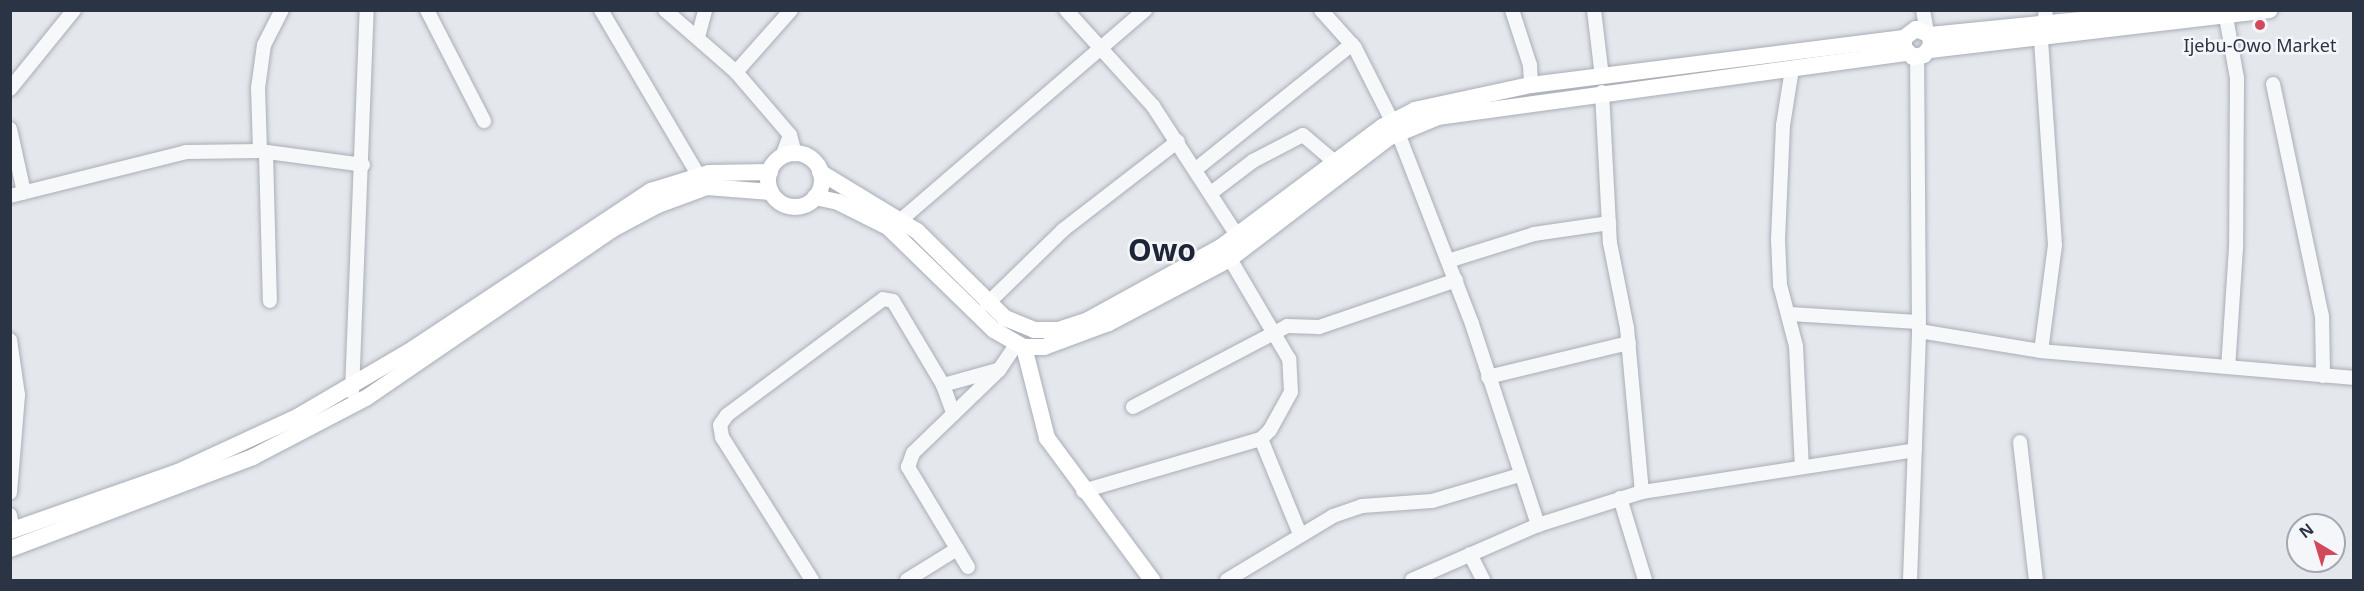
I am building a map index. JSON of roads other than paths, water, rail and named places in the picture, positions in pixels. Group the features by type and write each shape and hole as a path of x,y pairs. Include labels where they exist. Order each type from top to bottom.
{"main road":[{"path":"11,526 178,472 352,387 624,205 698,175 770,172 789,155 813,161 820,172 902,219 987,304 1018,326 1058,330 1088,320 1204,265 1230,259 1395,127 1488,106 1602,85 1920,36 2181,10"},
{"path":"2044,25 2226,17 2270,10"},
{"path":"10,549 253,457 351,406 522,295 613,229 658,205 707,187 771,192 791,207 815,197 838,202 888,227 994,330 1020,346 1058,343 1109,322 1204,265 1336,163 1434,104 1531,86 1602,85 1792,69 1920,36"},
{"path":"770,172 771,192"},
{"path":"815,197 820,172"},
{"path":"1020,346 1040,422 1083,491 1152,580"}],"street":[{"path":"10,89 74,10"},
{"path":"270,301 258,88 264,45 282,10"},
{"path":"427,10 484,121"},
{"path":"601,10 698,175"},
{"path":"665,10 736,72 790,135 789,155"},
{"path":"698,37 705,10"},
{"path":"736,72 791,10"},
{"path":"1066,10 1101,47 1178,141 1238,237"},
{"path":"902,219 1145,10"},
{"path":"1321,10 1352,44 1395,127 1456,280 1538,525"},
{"path":"1512,10 1530,64 1531,86"},
{"path":"1594,10 1602,85 1609,223 1629,343 1642,492"},
{"path":"351,406 368,11"},
{"path":"2226,17 2237,78 2236,248 2228,368"},
{"path":"2041,351 2055,244 2044,25"},
{"path":"1911,580 1918,326 1920,36"},
{"path":"1196,169 1352,44"},
{"path":"1792,69 1778,239 1780,285 1790,314 1803,467"},
{"path":"2273,84 2322,316 2323,376"},
{"path":"10,129 17,194 154,157 263,152 363,165"},
{"path":"1211,193 1263,155 1303,135 1336,163"},
{"path":"987,304 1064,230 1178,141"},
{"path":"1448,261 1534,234 1609,223"},
{"path":"1083,491 1261,439 1292,385 1289,359 1230,259"},
{"path":"1133,407 1275,332 1297,324 1319,327 1456,280"},
{"path":"812,580 722,437 720,425 884,298 893,301 943,386 953,413"},
{"path":"1790,314 1918,326 2041,351 2354,378"},
{"path":"10,340 18,423 10,493"},
{"path":"1488,377 1629,343"},
{"path":"968,567 908,466 913,453 999,370 1020,346"},
{"path":"943,386 999,370"},
{"path":"1261,439 1300,534"},
{"path":"2020,442 2036,580"},
{"path":"1412,580 1538,525 1642,492 1915,450"},
{"path":"1227,580 1300,534 1362,506 1402,507 1520,475"},
{"path":"1620,498 1645,580"},
{"path":"907,580 957,549"},
{"path":"1470,554 1483,580"}],"place":[{"name":"Ijebu-Owo Market","path":"2260,25"}],"district":[{"name":"Owo","path":"1162,250"}]}
